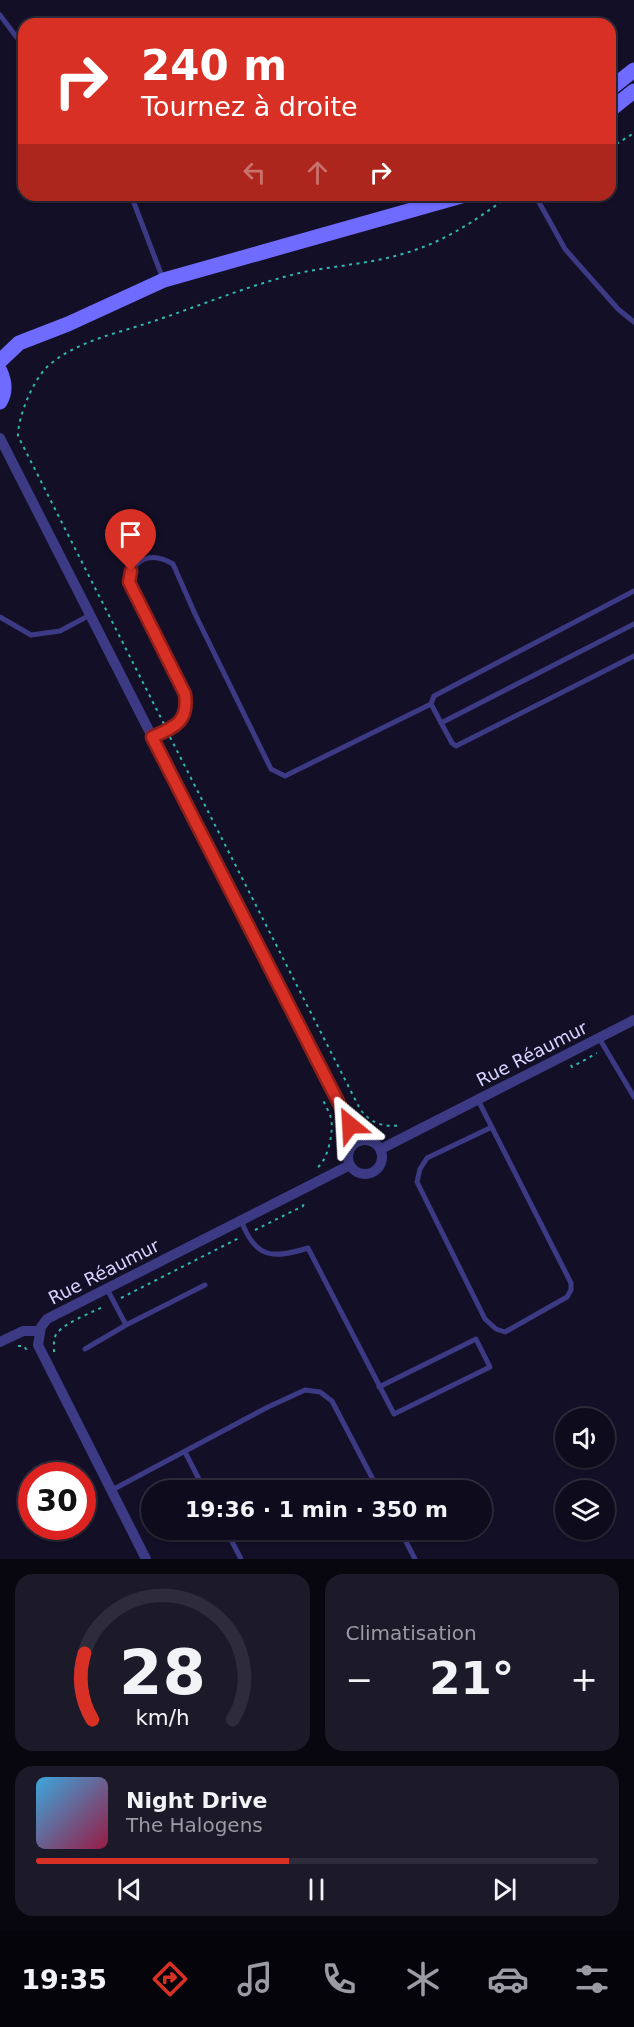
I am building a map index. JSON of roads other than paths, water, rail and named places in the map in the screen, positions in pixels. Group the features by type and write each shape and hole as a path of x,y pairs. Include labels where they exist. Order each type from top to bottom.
{"street":[{"path":"616,84 634,70"},
{"path":"616,105 634,91"},
{"path":"374,220 416,201"},
{"path":"0,361 19,343 68,324 164,280 443,201"},
{"path":"0,372 4,382 4,391 0,402"},
{"path":"0,438 358,1142"},
{"name":"Rue Réaumur","path":"381,1149 634,1020"},
{"path":"368,1140 381,1149 381,1165 373,1173 357,1173 350,1165 348,1154 358,1142 368,1140"},
{"name":"Rue Réaumur","path":"146,1559 38,1346 40,1331 47,1319 350,1165"},
{"path":"0,1342 23,1331 40,1331"}],"lane":[{"path":"0,15 18,39"},
{"path":"133,201 164,280"},
{"path":"538,201 565,249 618,309 634,322"},
{"path":"152,737 179,723 187,708 185,694 129,582 131,571 136,564 145,559 156,557 173,564 271,769 285,776 430,704 434,696 634,591"},
{"path":"0,617 31,635 60,631 90,615"},
{"path":"441,723 634,624"},
{"path":"430,704 452,743 456,746 634,656"},
{"path":"599,1038 634,1097"},
{"path":"478,1100 492,1127 571,1283 571,1290 567,1297 505,1332 496,1329 485,1319 417,1182 420,1169 427,1158 492,1127"},
{"path":"241,1220 250,1242 273,1255 286,1255 308,1248 379,1387 394,1414 490,1367 476,1339 379,1387"},
{"path":"85,1348 204,1285"},
{"path":"107,1289 126,1325"},
{"path":"111,1491 268,1407 305,1390 320,1392 332,1401 373,1480"},
{"path":"185,1452 199,1480"},
{"path":"231,1540 241,1559"},
{"path":"405,1540 415,1559"}]}
